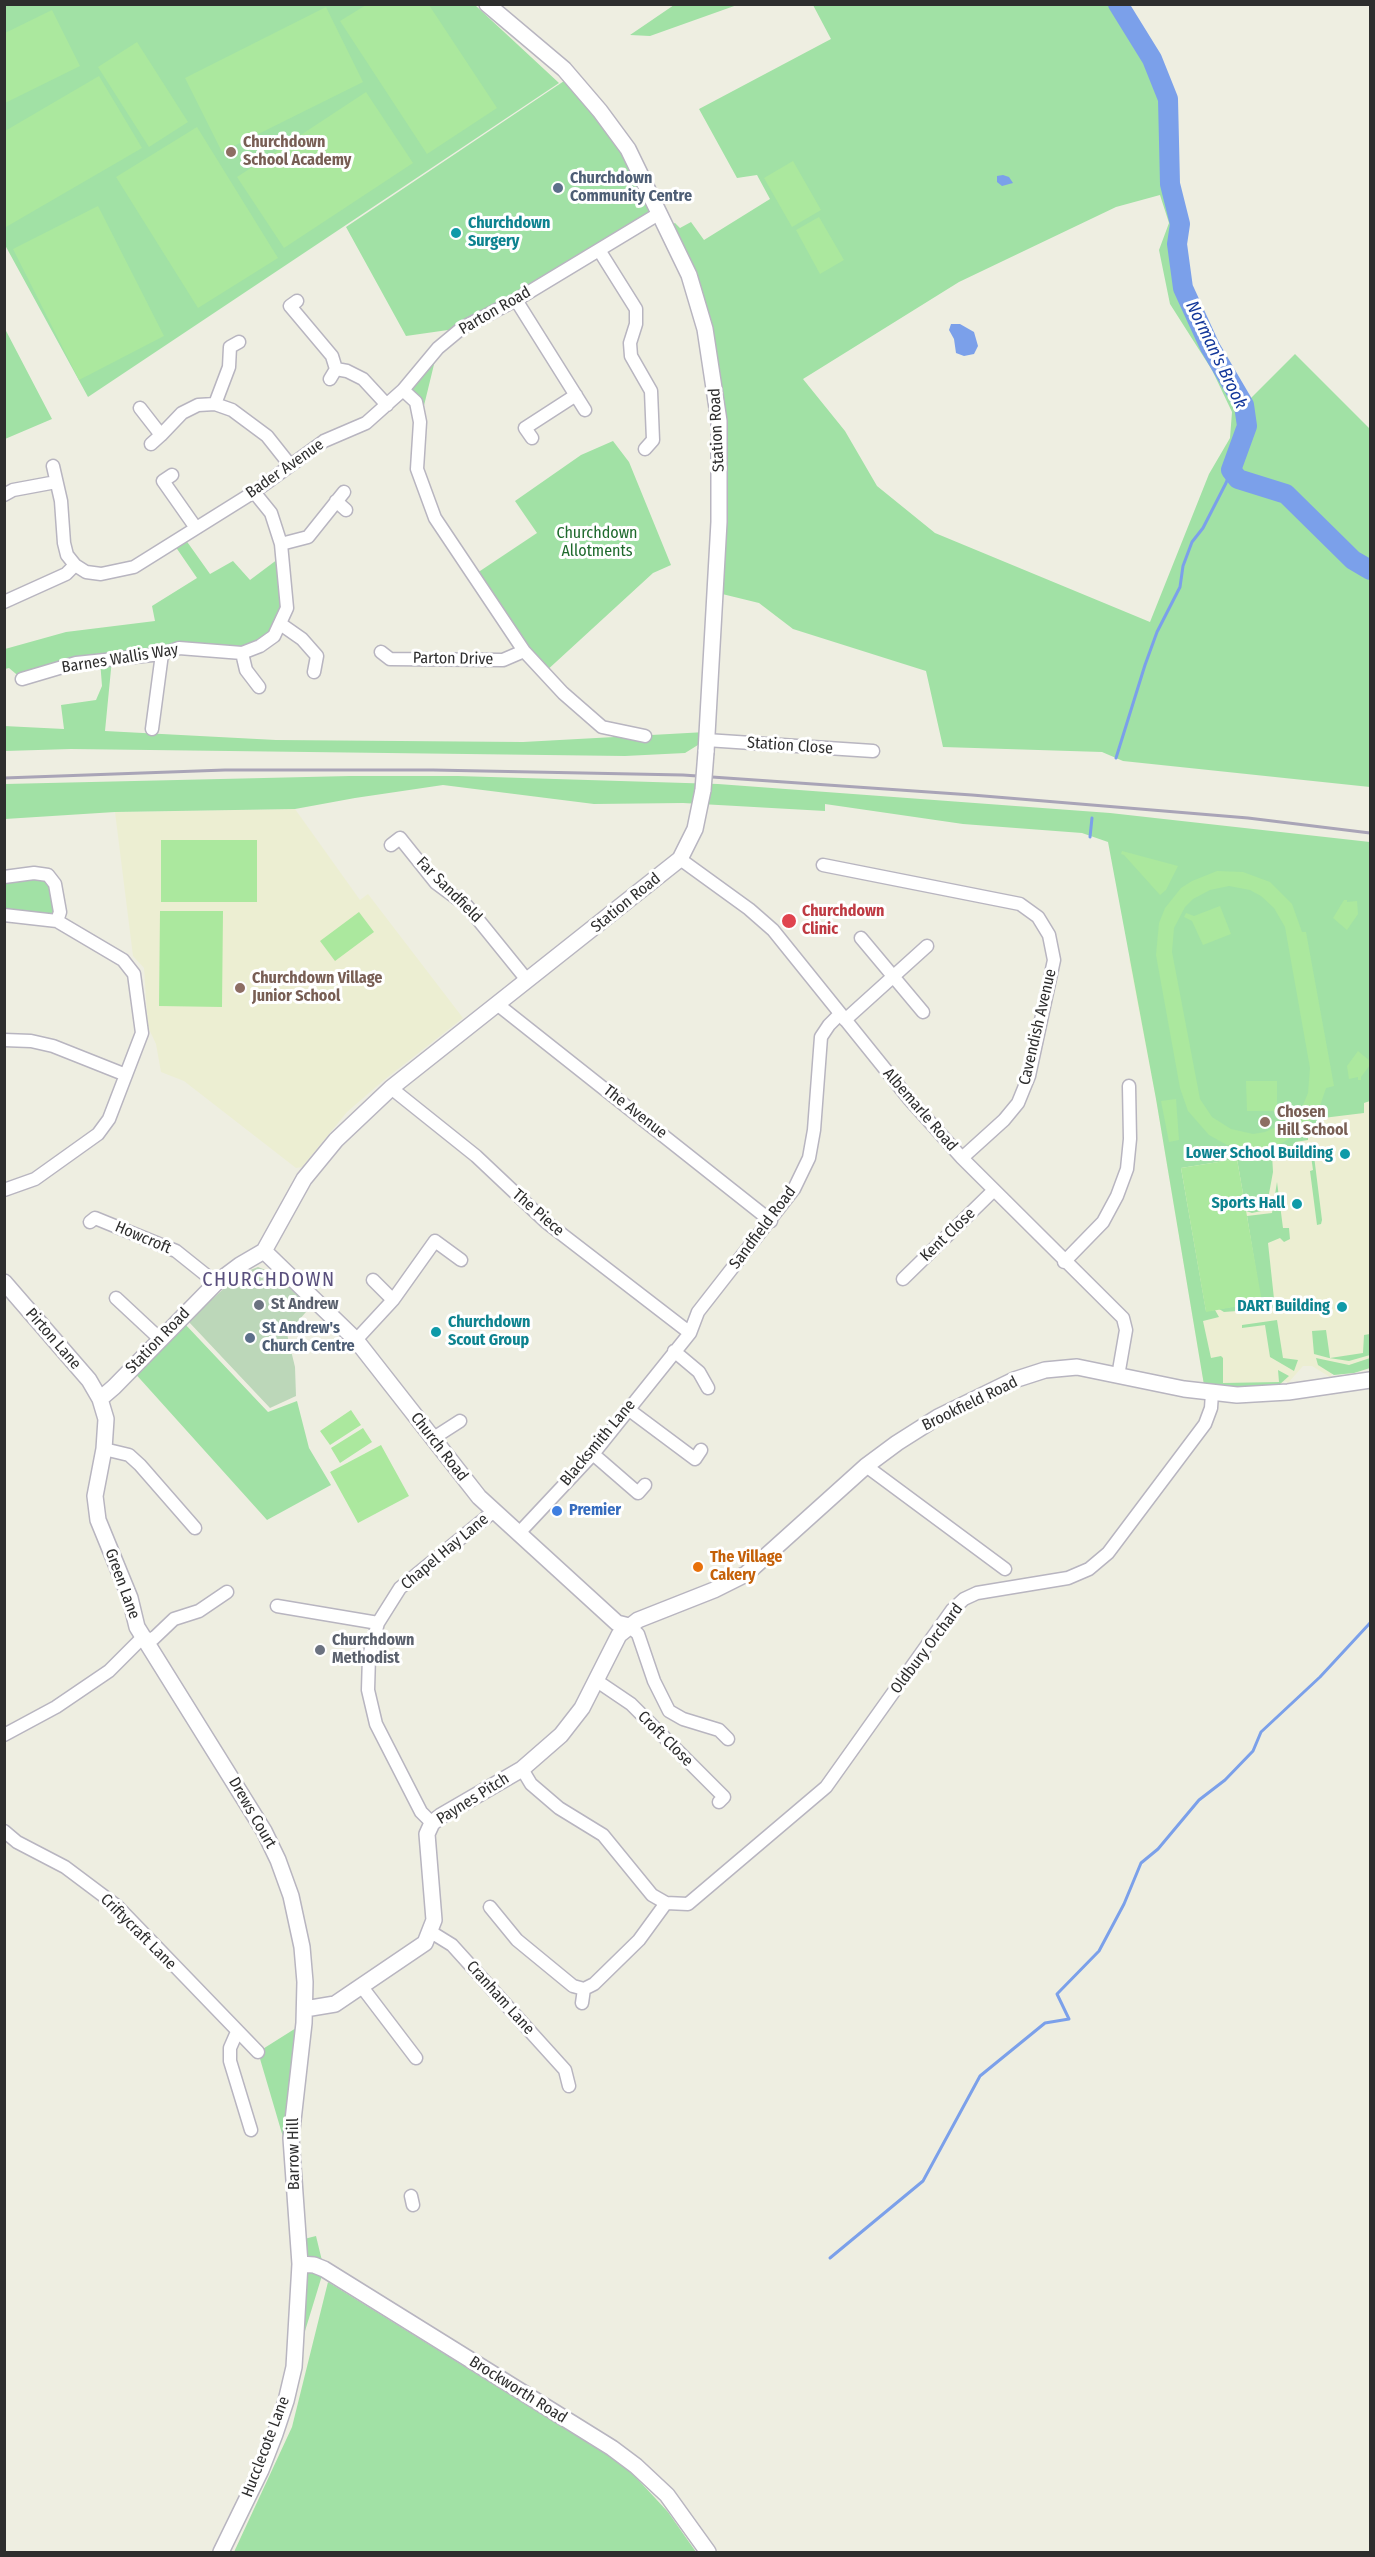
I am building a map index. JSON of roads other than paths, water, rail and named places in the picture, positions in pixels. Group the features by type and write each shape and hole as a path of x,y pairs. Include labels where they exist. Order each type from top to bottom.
{"street":[{"path":"487,4 564,69 600,111 628,149 660,213"},
{"name":"Parton Road","path":"403,390 438,348 462,328 516,300 660,213"},
{"name":"Station Road","path":"100,1399 216,1283 264,1251 304,1179 336,1140 391,1088 680,859 695,828 703,790 706,746 719,522 719,421 713,373 702,318 689,275 660,213"},
{"path":"599,250 636,309 636,324 630,343 631,357 651,391 649,444 665,434"},
{"path":"516,300 585,410"},
{"path":"297,301 290,306 332,356 333,374 347,371 363,379 387,405"},
{"path":"215,404 229,367 230,346"},
{"path":"651,391 665,388"},
{"path":"403,390 416,402 420,422 417,469 435,518 525,651 563,693 602,727 645,736"},
{"name":"Bader Avenue","path":"75,565 86,572 101,574 134,567 254,492 324,441 366,423 403,390"},
{"path":"532,438 525,428 576,395"},
{"path":"151,444 182,413 198,405 215,404 232,410 267,435 290,465"},
{"path":"140,408 161,435"},
{"path":"5,607 66,574 75,565 67,555 64,543 61,501 53,466"},
{"path":"172,475 163,481 196,528"},
{"path":"4,495 13,490 56,482"},
{"path":"254,492 271,513 280,544 287,608 282,625 274,636 260,646 242,653 246,670 259,687"},
{"path":"280,544 308,537 342,501"},
{"path":"282,625 302,639 316,656 314,672"},
{"name":"Barnes Wallis Way","path":"22,679 76,663 162,654 179,648 242,653"},
{"name":"Parton Drive","path":"381,652 390,659 503,660 525,651"},
{"path":"152,729 162,654"},
{"name":"Station Close","path":"706,746 873,751"},
{"name":"Far Sandfield","path":"391,845 400,838 436,883 468,906 527,980"},
{"name":"Albemarle Road","path":"680,859 749,909 773,930 910,1100 962,1158 1123,1318 1126,1330 1118,1376"},
{"name":"Cavendish Avenue","path":"824,865 1020,904 1038,917 1049,935 1054,960 1026,1085 1018,1103 1004,1120 962,1158"},
{"path":"4,877 34,873 48,875 55,884 60,912 57,921"},
{"path":"4,915 57,921 123,960 134,974 142,1033 109,1119 98,1134 35,1179 5,1189"},
{"path":"861,938 923,1012"},
{"name":"Sandfield Road","path":"690,1333 699,1312 794,1189 808,1158 814,1130 821,1037 829,1025 843,1017 895,976 927,946"},
{"name":"The Avenue","path":"497,1004 771,1221"},
{"path":"4,1040 31,1041 53,1046 126,1075"},
{"path":"1065,1262 1102,1221 1117,1196 1127,1169 1130,1139 1129,1086"},
{"name":"The Piece","path":"391,1088 476,1156 546,1222 690,1333"},
{"path":"1130,1106 1143,1105"},
{"name":"Kent Close","path":"903,1279 993,1191"},
{"name":"Howcroft","path":"94,1216 176,1251 216,1283"},
{"path":"356,1340 393,1300 435,1241 461,1260"},
{"name":"Church Road","path":"264,1251 356,1340 479,1497 617,1623 628,1626"},
{"path":"373,1281 393,1300"},
{"name":"Pirton Lane","path":"4,1282 89,1380 100,1399"},
{"path":"119,1306 160,1339"},
{"name":"Blacksmith Lane","path":"519,1533 593,1454 690,1333"},
{"path":"674,1351 699,1372 708,1388"},
{"name":"Brookfield Road","path":"628,1626 746,1574 866,1466 897,1443 938,1417 1014,1380 1045,1370 1077,1367 1212,1393 1277,1393 1371,1380"},
{"name":"Oldbury Orchard","path":"666,1903 688,1904 826,1787 952,1610 964,1599 977,1593 1068,1578 1089,1569 1108,1553 1205,1424 1211,1407 1212,1393"},
{"name":"Green Lane","path":"4,1735 56,1707 109,1671 142,1638 130,1598 98,1520 94,1496 104,1449 106,1419 100,1399"},
{"path":"628,1409 695,1458"},
{"path":"432,1439 460,1421"},
{"path":"104,1449 129,1455 195,1528"},
{"path":"593,1454 638,1493"},
{"path":"866,1466 1005,1569"},
{"name":"Chapel Hay Lane","path":"432,1823 421,1812 376,1724 368,1682 369,1656 378,1623 400,1588 494,1511"},
{"path":"142,1638 153,1639 174,1619 199,1611 227,1592"},
{"path":"277,1606 378,1623"},
{"path":"628,1626 638,1634 654,1681 669,1711 683,1719 723,1730"},
{"name":"Paynes Pitch","path":"431,1932 434,1920 427,1834 432,1823 522,1769 561,1735 582,1708 619,1635 628,1626"},
{"name":"Drews Court","path":"142,1638 156,1655 243,1796 278,1860 291,1896 303,1947 304,2009"},
{"name":"Croft Close","path":"597,1681 631,1704 724,1797 719,1802"},
{"path":"485,1923 493,1910 517,1940 573,1986 584,1989 594,1984 639,1940 666,1903 652,1895 603,1836 560,1808 531,1784 522,1769"},
{"name":"Criftycraft Lane","path":"4,1831 17,1842 65,1867 117,1906 258,2052"},
{"path":"304,2009 335,2004 362,1988 425,1943 431,1932"},
{"name":"Cranham Lane","path":"431,1932 452,1945 565,2070 569,2086"},
{"path":"362,1988 416,2058"},
{"path":"582,2003 584,1989"},
{"name":"Barrow Hill","path":"300,2264 291,2138 304,2009"},
{"path":"237,2032 230,2048 230,2061 251,2130"},
{"name":"Hucclecote Lane","path":"221,2553 261,2470 286,2401 294,2367 300,2264"},
{"name":"Brockworth Road","path":"300,2264 314,2265 324,2270 612,2448 667,2495 708,2553"}],"water":[{"path":"997,176 1009,177 1013,183 1002,186 997,182"},
{"path":"951,324 960,324 974,332 978,346 974,354 964,356 956,353 954,339 949,330"}],"waterway":[{"name":"Norman's Brook","path":"1118,4 1152,59 1168,99 1170,184 1180,224 1177,244 1183,288 1210,347 1244,405 1247,426 1231,470 1238,479 1286,494 1353,560 1370,570"},
{"path":"1116,758 1157,632 1180,587 1183,566 1192,542 1203,528 1231,470"},
{"path":"1090,837 1092,818"},
{"path":"830,2258 923,2181 980,2076 1045,2023 1069,2019 1057,1994 1099,1951 1124,1904 1141,1863 1158,1849 1199,1800 1225,1780 1253,1751 1261,1732 1320,1677 1370,1623"}],"railway":[{"path":"4,778 225,770 433,770 683,775 972,795 1248,818 1370,833"}],"place":[{"name":"Churchdown School Academy","path":"231,152"},
{"name":"Churchdown Community Centre","path":"558,188"},
{"name":"Churchdown Surgery","path":"456,233"},
{"name":"Churchdown Clinic","path":"789,921"},
{"name":"Churchdown Village Junior School","path":"240,988"},
{"name":"Chosen Hill School","path":"1265,1122"},
{"name":"Lower School Building","path":"1345,1154"},
{"name":"Sports Hall","path":"1297,1204"},
{"name":"St Andrew","path":"259,1305"},
{"name":"DART Building","path":"1342,1307"},
{"name":"Churchdown Scout Group","path":"436,1332"},
{"name":"St Andrew's Church Centre","path":"250,1338"},
{"name":"Premier","path":"557,1511"},
{"name":"The Village Cakery","path":"698,1567"},
{"name":"Churchdown Methodist","path":"320,1650"}],"district":[{"name":"CHURCHDOWN","path":"269,1280"}],"park label":[{"name":"Churchdown Allotments","path":"597,543"}]}
